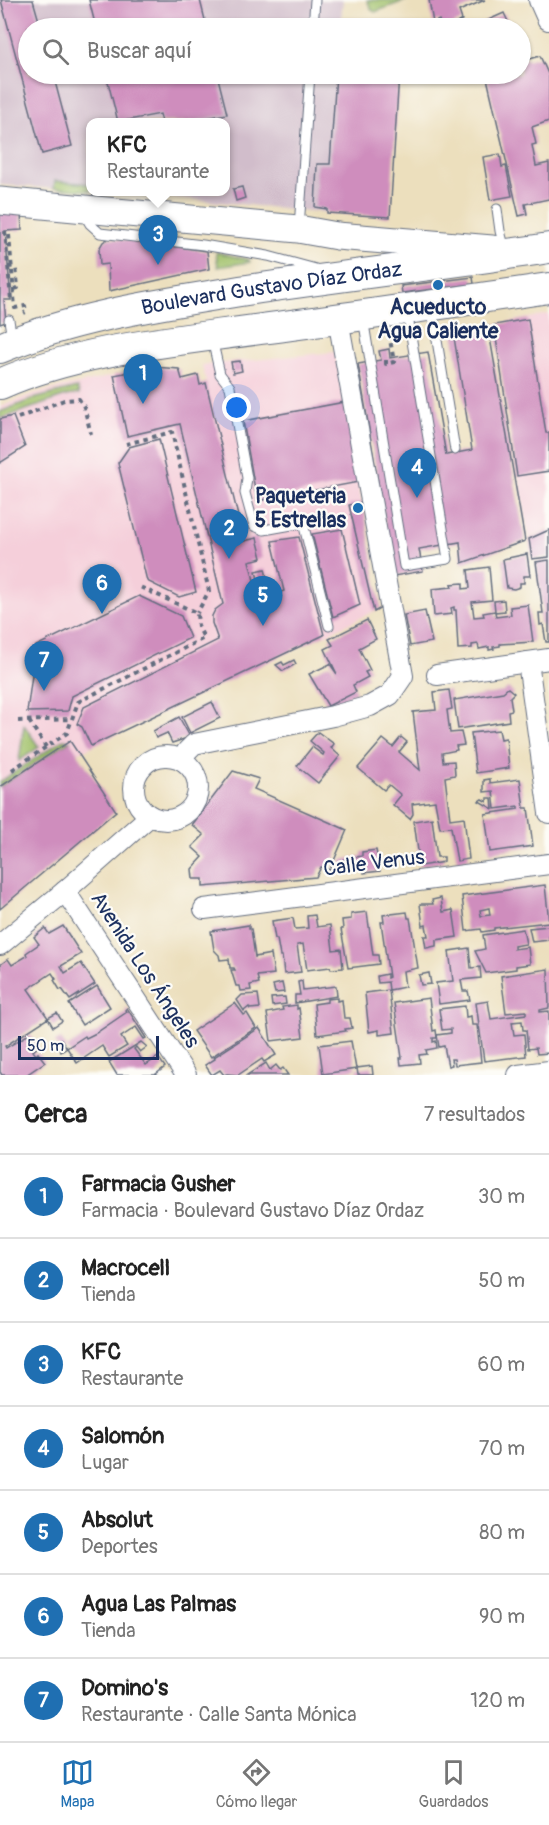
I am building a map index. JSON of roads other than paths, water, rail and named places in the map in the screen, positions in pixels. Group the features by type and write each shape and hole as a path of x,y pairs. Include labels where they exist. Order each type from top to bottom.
{"main road":[{"path":"0,201 298,230 337,236 525,250"},
{"name":"Boulevard Gustavo Díaz Ordaz","path":"7,337 133,310 342,276 525,250"},
{"name":"Boulevard Gustavo Díaz Ordaz","path":"0,384 17,376 81,358 212,336 549,290"}],"street":[{"path":"541,0 549,18"},
{"path":"182,760 194,744 333,716 370,706 390,694 403,676 350,318"},
{"path":"437,675 549,659"},
{"path":"528,662 549,813"},
{"path":"166,755 182,760 194,771 198,781 195,803 180,817 170,820 159,820 141,810 133,791 138,771 146,762 156,757 166,755"},
{"path":"0,945 150,816"},
{"name":"Calle Venus","path":"204,909 549,864"},
{"name":"Avenida Los Ángeles","path":"65,891 186,1075"},
{"path":"518,1075 549,1071"}],"lane":[{"path":"314,18 315,0"},
{"path":"298,230 309,84"},
{"path":"81,209 90,224 100,233 203,245 268,256 342,276"},
{"path":"497,209 525,250"},
{"path":"350,318 404,566 448,559 419,308"},
{"path":"419,308 455,450"},
{"path":"212,336 220,374 230,387 247,478 245,493 252,522 254,526 264,530 303,522 329,626"}],"place":[{"name":"KFC","path":"158,265"},
{"name":"Acueducto Agua Caliente","path":"438,285"},
{"name":"Farmacia Gusher","path":"143,404"},
{"name":"Salomón","path":"417,498"},
{"name":"Paqueteria 5 Estrellas","path":"358,508"},
{"name":"Macrocell","path":"229,559"},
{"name":"Agua Las Palmas","path":"102,614"},
{"name":"Absolut","path":"263,626"},
{"name":"Domino's","path":"44,691"}]}
